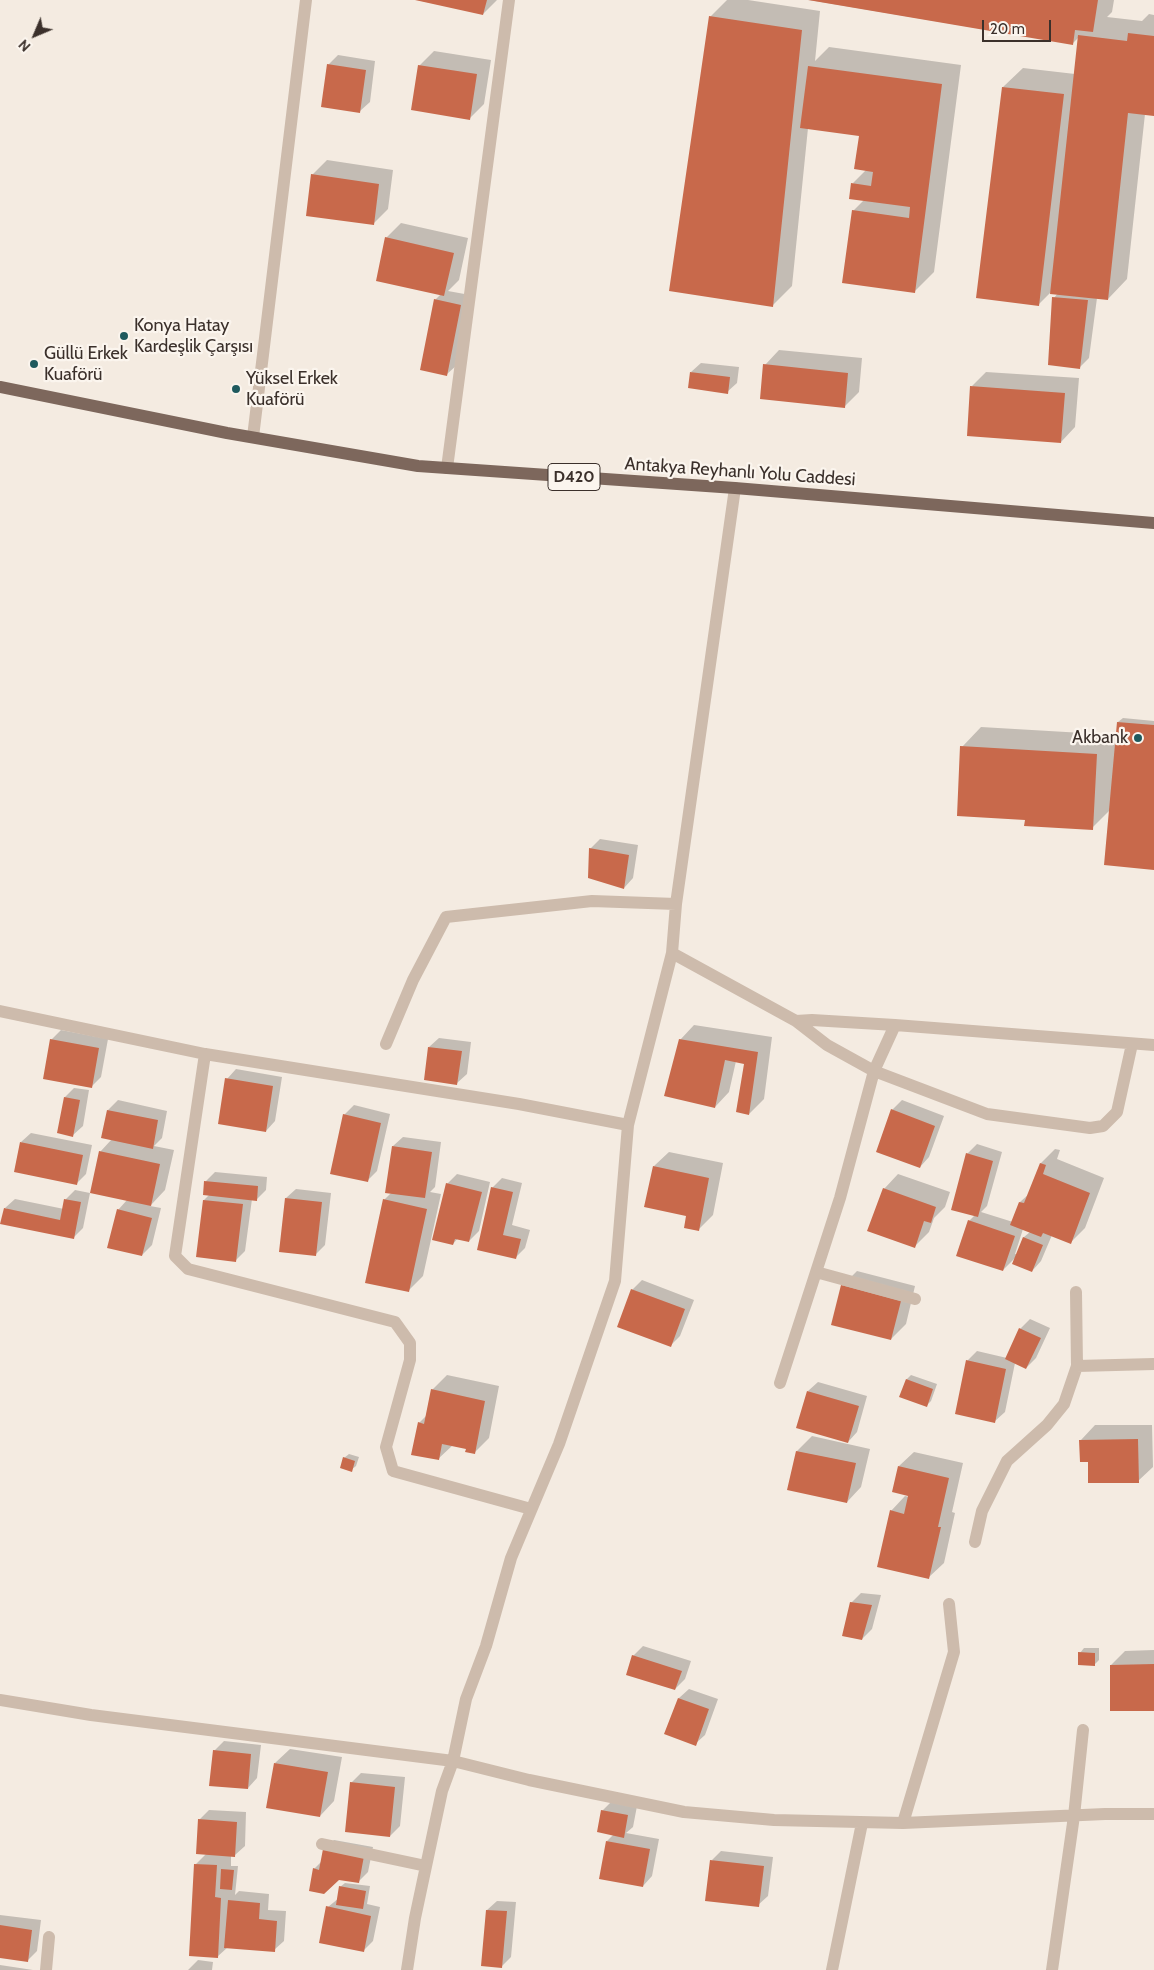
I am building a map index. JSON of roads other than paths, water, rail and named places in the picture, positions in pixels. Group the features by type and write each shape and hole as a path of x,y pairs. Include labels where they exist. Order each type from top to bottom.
{"main road":[{"name":"Antakya Reyhanlı Yolu Caddesi","path":"0,387 252,438 418,466 735,488 1154,523"}],"street":[{"path":"252,438 306,0"},
{"path":"447,468 509,0"},
{"path":"408,1970 426,1866 442,1791 453,1761 466,1699 486,1646 511,1558 559,1444 614,1280 628,1125 672,953 676,904 735,488"},
{"path":"386,1044 413,980 446,917 592,901 676,904"},
{"path":"672,953 796,1021 827,1045 874,1071 987,1114 1090,1128 1104,1126 1117,1112 1132,1044"},
{"path":"0,1012 205,1054 519,1104 628,1125"},
{"path":"796,1021 812,1020 895,1025 1154,1045"},
{"path":"780,1383 840,1198 874,1071 895,1025"},
{"path":"205,1054 175,1256 188,1269 395,1322 410,1343 410,1360 386,1447 393,1471 531,1509"},
{"path":"816,1272 915,1299"},
{"path":"975,1542 982,1511 1007,1460 1047,1425 1064,1404 1077,1366 1076,1292"},
{"path":"1077,1366 1154,1364"},
{"path":"903,1824 954,1652 949,1604"},
{"path":"0,1700 90,1715 453,1761 529,1780 684,1812 774,1820 903,1824 1104,1814 1154,1814"},
{"path":"1052,1970 1074,1816 1083,1730"},
{"path":"832,1970 862,1823"},
{"path":"322,1844 426,1866"},
{"path":"46,1970 49,1937"}],"place":[{"name":"Konya Hatay Kardeşlik Çarşısı","path":"124,336"},
{"name":"Güllü Erkek Kuaförü","path":"34,364"},
{"name":"Yüksel Erkek Kuaförü","path":"236,389"},
{"name":"Akbank","path":"1138,738"}]}
